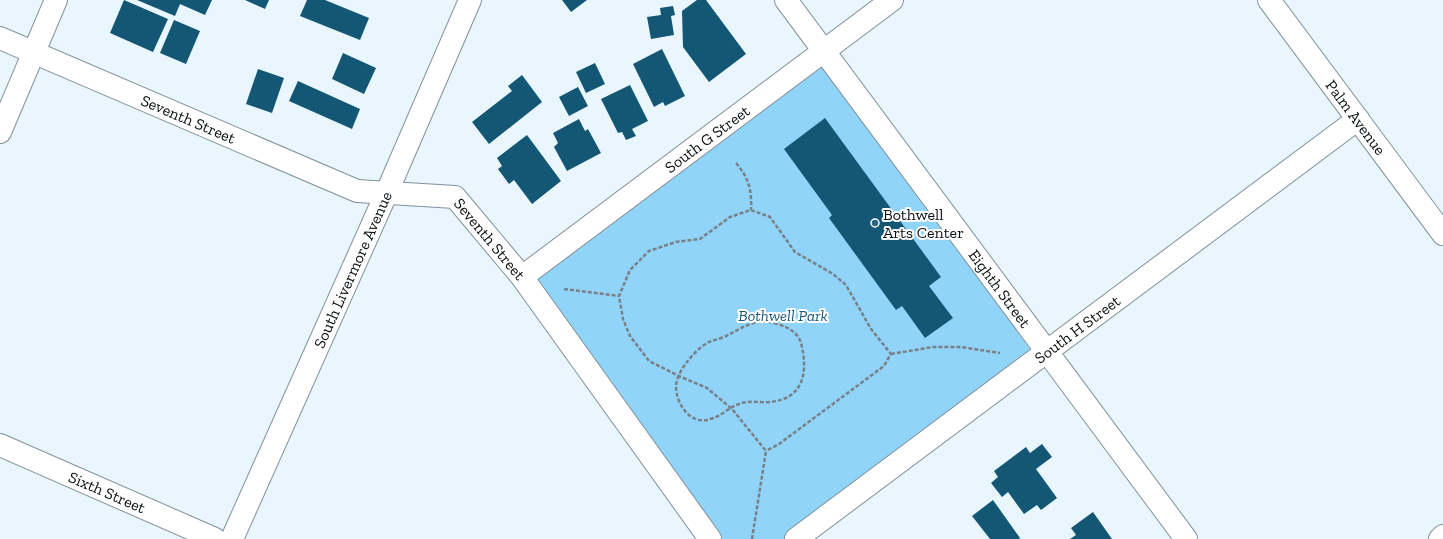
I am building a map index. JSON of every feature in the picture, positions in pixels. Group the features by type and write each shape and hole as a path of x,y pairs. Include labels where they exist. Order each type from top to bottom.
{"street":[{"path":"0,132 56,0"},
{"name":"South Livermore Avenue","path":"232,539 387,192 470,0"},
{"name":"Eighth Street","path":"786,0 1186,539"},
{"name":"South G Street","path":"522,277 892,0"},
{"name":"Palm Avenue","path":"1269,0 1443,234"},
{"name":"Seventh Street","path":"0,38 357,190 455,197 522,277 710,539"},
{"name":"South H Street","path":"796,539 1358,119"},
{"name":"Sixth Street","path":"0,445 215,539"},
{"path":"1440,539 1443,536"}],"path":[{"path":"736,163 749,182 752,197 751,210"},
{"path":"752,539 766,451 732,409 707,388 649,361 630,336 623,319 619,296 630,270 649,251 676,242 700,239 730,217 751,210 770,217 795,252 833,274 846,285 871,329 891,354"},
{"path":"564,289 619,296"},
{"path":"762,320 778,323 792,330 802,344 806,364 803,379 795,392 784,400 739,403 732,409 707,421 693,418 682,408 677,397 676,386 679,376 686,363 697,351 709,342 722,338 746,324 762,320"},
{"path":"891,354 933,347 961,347 1000,353"},
{"path":"766,451 779,444 884,366 891,354"}],"green space":[{"name":"Bothwell Park","path":"823,51 1047,352 796,539 710,539 522,277"}],"building":[{"path":"124,0 168,19 153,52 110,33"},
{"path":"137,0 212,0 205,15 180,4 175,16"},
{"path":"245,0 269,0 265,9"},
{"path":"307,0 325,0 369,18 360,40 300,16"},
{"path":"562,0 587,0 571,12"},
{"path":"697,0 706,0 746,54 709,82 683,47 682,11"},
{"path":"673,6 675,15 671,16 674,35 651,39 647,17 661,15 660,8"},
{"path":"174,20 200,31 186,64 160,53"},
{"path":"662,49 685,96 665,106 663,102 654,107 633,64"},
{"path":"343,53 376,68 364,94 332,79"},
{"path":"595,63 605,84 586,93 576,72"},
{"path":"258,69 284,78 272,113 246,104"},
{"path":"522,75 542,102 489,144 472,122 512,91 508,86"},
{"path":"298,81 360,109 352,129 289,101"},
{"path":"630,85 648,121 632,129 636,136 626,140 622,132 618,133 601,99"},
{"path":"578,87 588,106 569,116 559,97"},
{"path":"825,118 941,277 929,286 953,318 925,338 902,306 896,310 829,218 832,215 784,149"},
{"path":"579,119 585,131 588,129 601,153 567,171 554,147 558,143 553,133"},
{"path":"527,135 561,181 532,204 514,180 509,184 498,169 502,166 497,158"},
{"path":"1042,444 1052,457 1036,469 1057,498 1041,510 1037,505 1024,514 1008,492 1002,497 991,483 998,477 994,471 1026,447 1030,453"},
{"path":"993,500 1020,538 1019,539 990,539 972,516"},
{"path":"1093,512 1112,539 1070,539 1076,535 1071,528"}],"place":[{"name":"Bothwell Arts Center","path":"875,223"}]}
